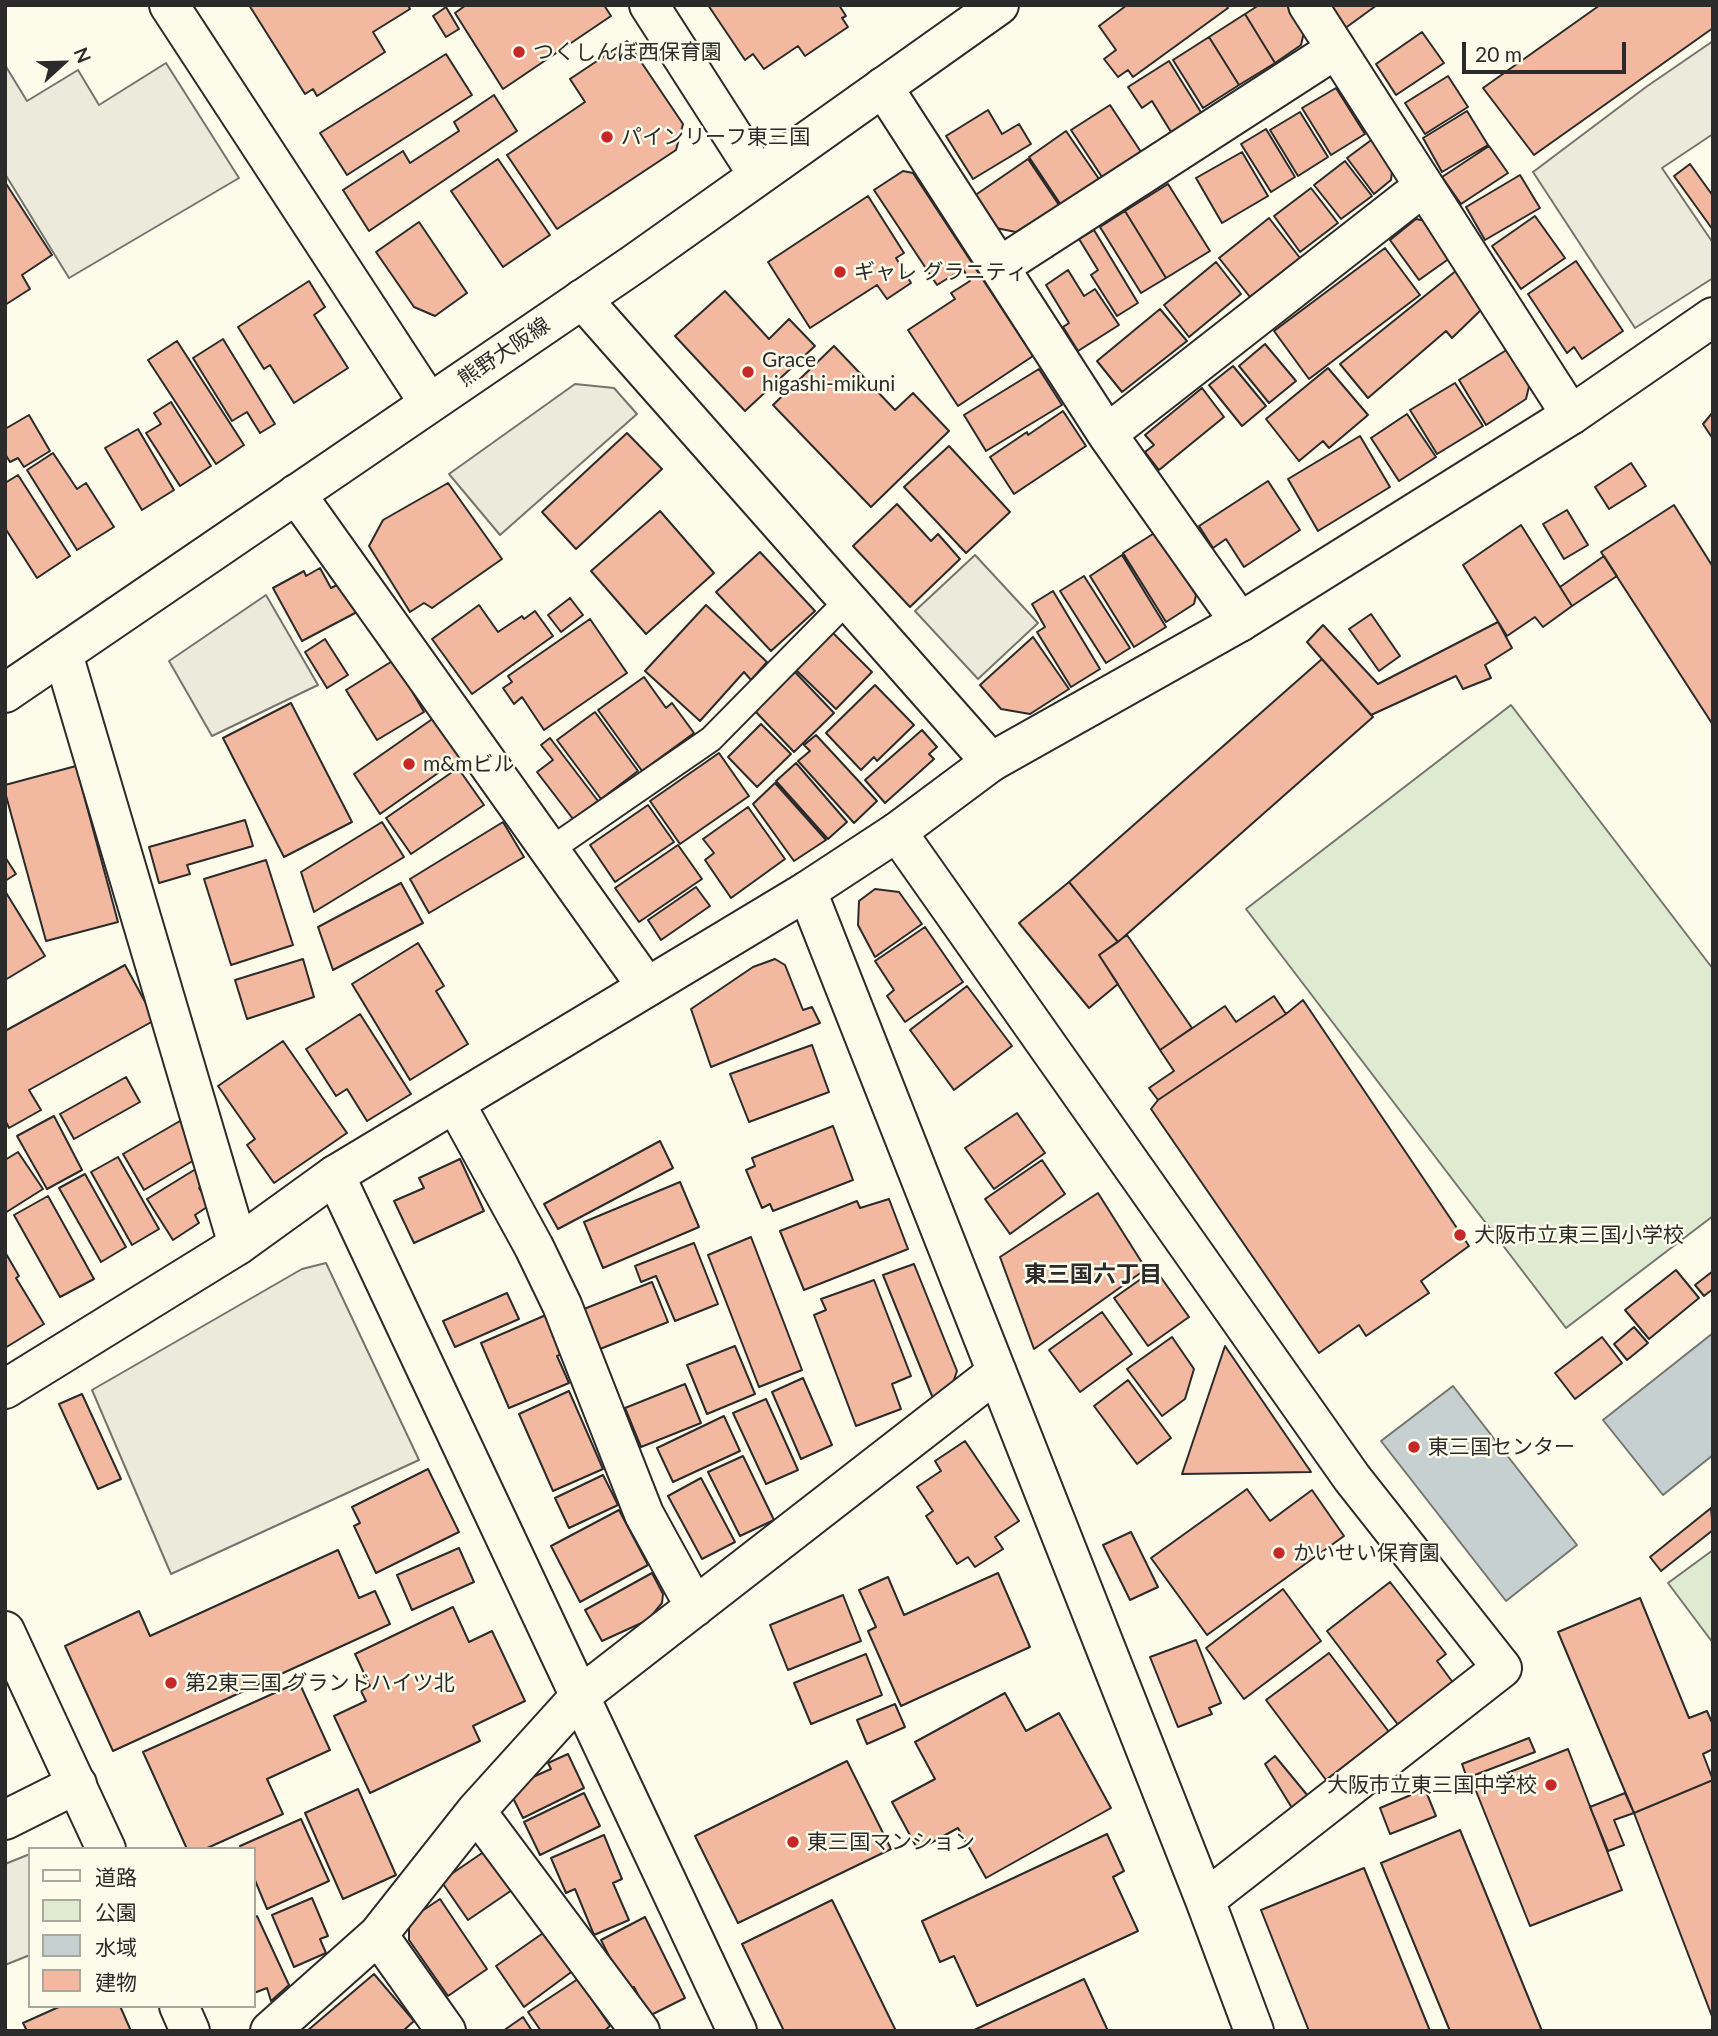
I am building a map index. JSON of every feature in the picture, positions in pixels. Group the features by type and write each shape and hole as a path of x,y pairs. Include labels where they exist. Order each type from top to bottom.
{"street":[{"path":"169,5 429,403"},
{"path":"649,5 758,176"},
{"name":"熊野大阪線","path":"8,685 63,654 582,299 999,5"},
{"path":"1308,5 1571,415"},
{"path":"999,267 1336,49"},
{"path":"883,87 1107,433 1240,622"},
{"path":"1107,433 1424,186"},
{"path":"582,299 991,762"},
{"path":"5,1389 238,1245 335,1175 807,891 897,832 991,762 1240,622 1571,415 1713,317"},
{"path":"296,494 647,987"},
{"path":"63,654 238,1245"},
{"path":"897,832 1352,1478 1502,1668 1205,1900"},
{"path":"807,891 1205,1900 1254,2031"},
{"path":"455,1103 534,1247 562,1305 644,1514 695,1607"},
{"path":"335,1175 580,1696 729,2028"},
{"path":"270,2031 379,1935 477,1811 580,1696 997,1372"},
{"path":"5,1631 105,1847"},
{"path":"5,1820 77,1784"},
{"path":"477,1811 640,2031"},
{"path":"379,1935 446,2031"},
{"path":"180,2008 190,2031"}],"lane":[{"path":"550,850 711,739 848,600"}],"green space":[{"path":"1511,705 1713,969 1713,1216 1566,1328 1246,909"},
{"path":"1713,1550 1713,1643 1668,1583"}],"shaded area":[{"path":"1713,41 1713,134 1662,168 1713,243 1713,278 1635,328 1533,172 1646,87"},
{"path":"166,63 239,178 69,278 5,174 5,65 27,101 78,70 99,105"},
{"path":"575,384 614,388 637,414 500,535 449,474"},
{"path":"975,555 1038,623 978,679 915,611"},
{"path":"266,595 318,685 212,736 169,661"},
{"path":"326,1263 419,1460 171,1574 92,1390 302,1269"},
{"path":"28,1855 28,1956 5,1965 5,1864"}],"water":[{"path":"1713,1333 1713,1455 1663,1495 1603,1420"},
{"path":"1453,1386 1577,1545 1506,1601 1381,1441"}],"building":[{"path":"249,5 408,5 410,9 373,32 385,52 317,96 313,89 305,94"},
{"name":"つくしんぼ西保育園","path":"466,5 604,5 611,16 503,89 455,13"},
{"path":"708,5 839,5 846,16 842,18 848,27 805,56 798,46 764,69 753,54 745,60"},
{"path":"1127,5 1226,5 1228,8 1133,77 1128,70 1118,77 1104,59 1116,50 1099,26"},
{"path":"1259,5 1287,5 1304,32 1301,45 1275,63 1245,14"},
{"path":"1328,5 1377,5 1344,29"},
{"path":"1600,5 1713,5 1713,28 1534,155 1483,88"},
{"path":"446,7 459,29 446,37 433,16"},
{"path":"1245,14 1275,63 1239,85 1209,37"},
{"path":"1422,32 1444,63 1396,95 1376,64"},
{"path":"1209,37 1239,85 1203,108 1173,60"},
{"name":"パインリーフ東三国","path":"627,41 683,124 676,150 557,229 507,155 585,102 570,79"},
{"path":"446,54 472,95 347,175 320,133"},
{"path":"1169,61 1202,114 1171,132 1152,101 1142,108 1128,87"},
{"path":"1448,76 1468,107 1425,134 1405,103"},
{"path":"1336,88 1365,134 1331,155 1302,108"},
{"path":"494,95 517,131 369,231 343,190 403,151 410,163 459,131 454,122"},
{"path":"1110,105 1141,152 1102,177 1071,130"},
{"path":"988,110 1002,134 1019,124 1031,144 973,179 946,136"},
{"path":"1467,111 1488,145 1442,172 1423,138"},
{"path":"1300,112 1328,157 1298,176 1270,130"},
{"path":"1266,129 1295,177 1271,192 1241,144"},
{"path":"1066,131 1099,179 1061,205 1029,157"},
{"path":"1374,138 1393,163 1391,180 1374,194 1347,158"},
{"path":"1489,146 1508,173 1461,204 1442,177"},
{"path":"1242,152 1268,196 1222,223 1196,178"},
{"path":"498,159 550,235 503,267 451,191"},
{"path":"1028,159 1059,205 1016,232 996,228 974,196"},
{"path":"1345,161 1372,196 1341,219 1314,185"},
{"path":"1690,164 1713,196 1713,230 1674,176"},
{"path":"903,171 913,173 1033,356 958,406 908,330 955,299 951,293 970,281 963,269 937,285 874,190"},
{"path":"1520,175 1540,208 1485,240 1466,207"},
{"path":"5,182 52,255 22,275 30,289 5,305"},
{"path":"1168,184 1210,251 1166,278 1125,211"},
{"path":"1311,188 1338,223 1300,252 1274,216"},
{"name":"ギャレ グラニティ","path":"868,196 904,253 896,258 911,283 887,299 877,285 810,328 768,262"},
{"path":"1125,211 1166,278 1141,293 1100,227"},
{"path":"1535,216 1565,258 1521,289 1492,246"},
{"path":"1269,218 1300,258 1250,297 1219,258"},
{"path":"1416,219 1426,221 1450,258 1419,280 1390,240"},
{"path":"419,222 467,293 435,316 414,307 376,252"},
{"path":"1094,230 1138,303 1117,316 1091,275 1098,270 1079,239"},
{"path":"1385,248 1420,295 1309,379 1274,331"},
{"path":"1576,261 1623,331 1582,359 1574,347 1567,353 1528,294"},
{"path":"1216,262 1241,294 1189,337 1164,305"},
{"path":"1068,270 1084,296 1095,289 1119,325 1078,351 1063,327 1069,323 1046,285"},
{"path":"1457,270 1483,308 1452,338 1446,331 1368,398 1340,364"},
{"path":"309,281 325,307 314,315 348,368 294,403 270,365 264,369 238,327"},
{"name":"Grace higashi-mikuni","path":"725,291 769,339 789,319 815,346 745,411 675,336"},
{"path":"1160,309 1187,341 1122,392 1097,361"},
{"path":"223,339 275,424 260,433 247,412 232,421 193,358"},
{"path":"177,341 244,445 216,464 148,360"},
{"path":"1265,344 1296,381 1269,403 1239,366"},
{"path":"834,346 895,410 913,393 949,431 871,507 773,405"},
{"path":"1508,349 1530,382 1526,399 1486,425 1459,380"},
{"path":"1233,366 1266,406 1242,426 1209,385"},
{"path":"1328,368 1368,415 1329,448 1323,441 1299,461 1266,419"},
{"path":"1039,369 1062,405 986,451 964,415"},
{"path":"1455,383 1483,426 1437,454 1410,410"},
{"path":"1202,388 1224,417 1159,470 1145,452 1154,445 1145,435"},
{"path":"171,402 211,466 180,486 146,433 161,424 154,413"},
{"path":"1063,411 1086,446 1014,494 990,457"},
{"path":"1713,412 1713,439 1703,424"},
{"path":"1407,414 1436,457 1399,481 1371,438"},
{"path":"29,415 50,451 24,467 18,458 10,462 5,454 5,429"},
{"path":"138,429 174,490 142,510 105,448"},
{"path":"627,433 662,469 576,549 542,512"},
{"path":"1360,436 1390,487 1318,531 1288,479"},
{"path":"949,446 1010,512 966,553 904,487"},
{"path":"53,453 77,489 86,483 114,527 77,550 27,470"},
{"path":"1631,463 1646,486 1609,509 1595,487"},
{"path":"18,475 70,556 37,578 5,528 5,483"},
{"path":"1268,481 1300,530 1244,567 1226,539 1213,548 1199,526"},
{"path":"448,483 502,559 432,608 424,603 410,612 369,546 383,520"},
{"path":"897,504 931,541 938,534 960,559 910,607 853,546"},
{"path":"1674,505 1713,567 1713,725 1601,552"},
{"path":"1567,510 1588,545 1564,559 1543,524"},
{"path":"660,511 714,573 646,634 591,571"},
{"path":"1521,525 1572,606 1543,627 1535,617 1507,636 1463,565"},
{"path":"1156,532 1196,595 1194,604 1166,622 1123,553"},
{"path":"760,552 815,611 771,651 716,592"},
{"path":"1122,555 1166,627 1134,647 1090,576"},
{"path":"1604,556 1617,576 1572,606 1560,587"},
{"path":"320,568 331,588 341,583 357,612 302,641 273,588 304,571 306,576"},
{"path":"1084,576 1130,648 1106,663 1060,591"},
{"path":"1053,591 1100,669 1071,687 1037,632 1045,627 1032,604"},
{"path":"570,598 583,615 561,632 548,615"},
{"path":"479,605 498,632 535,611 553,636 472,694 432,639"},
{"path":"706,605 767,662 751,680 744,672 700,721 645,671"},
{"path":"1371,614 1400,656 1379,671 1349,629"},
{"path":"590,619 627,673 544,730 522,697 514,704 503,688 512,682 508,676"},
{"path":"1498,622 1512,648 1485,665 1491,678 1463,689 1456,676 1371,715 1307,642 1323,625 1378,684"},
{"path":"833,633 872,672 836,709 796,670"},
{"path":"1033,637 1069,689 1030,714 1001,709 980,685"},
{"path":"325,639 348,675 327,688 305,652"},
{"path":"1322,659 1373,717 1118,942 1069,882"},
{"path":"394,660 424,712 377,740 346,690"},
{"path":"795,672 834,713 794,752 755,711"},
{"path":"644,677 666,708 672,703 694,733 642,771 598,710"},
{"path":"875,685 914,725 877,761 874,757 861,770 826,733"},
{"path":"291,703 352,822 284,857 223,738"},
{"path":"595,712 638,771 601,799 557,740"},
{"name":"m&mビル","path":"438,715 465,754 380,814 354,774"},
{"path":"761,724 791,754 757,787 728,757"},
{"path":"922,730 937,747 929,754 934,759 885,803 865,780"},
{"path":"816,735 877,801 854,823 798,761 810,751 804,745"},
{"path":"550,738 598,801 573,819 537,772 553,760 541,745"},
{"path":"719,753 749,796 680,844 650,801"},
{"path":"796,763 847,822 828,839 776,781"},
{"path":"76,766 118,922 46,941 5,785"},
{"path":"458,768 484,805 411,854 386,818"},
{"path":"775,783 826,840 794,861 753,804"},
{"path":"648,805 674,842 615,882 590,845"},
{"path":"748,807 785,859 731,898 705,860 714,853 703,839"},
{"path":"245,820 253,846 187,865 190,874 159,883 149,847"},
{"path":"382,822 404,857 314,912 301,872"},
{"path":"503,822 524,857 429,913 410,879"},
{"path":"678,845 702,879 639,922 615,888"},
{"path":"5,857 16,874 5,881"},
{"path":"266,860 293,945 231,965 204,879"},
{"path":"1069,882 1118,942 1099,955 1118,984 1089,1008 1019,923"},
{"path":"401,883 423,923 333,970 318,927"},
{"path":"696,887 710,906 661,940 648,920"},
{"path":"875,889 899,892 922,924 875,957 858,925 859,901"},
{"path":"5,891 45,956 5,980"},
{"path":"925,927 963,982 905,1022 887,996 894,990 875,961"},
{"path":"1127,935 1192,1028 1160,1050 1099,955"},
{"path":"418,943 444,986 436,991 468,1044 410,1080 352,984"},
{"path":"303,959 314,997 247,1019 235,980"},
{"path":"775,959 785,965 803,1010 812,1007 820,1023 711,1067 691,1009 753,967"},
{"path":"125,965 155,1020 29,1090 41,1110 9,1128 5,1120 5,1031"},
{"path":"967,986 1012,1046 954,1090 910,1030"},
{"path":"1274,996 1286,1014 1158,1100 1149,1088 1174,1071 1160,1050 1225,1006 1236,1022"},
{"path":"1303,1000 1469,1246 1421,1281 1429,1293 1366,1336 1359,1325 1319,1353 1151,1109 1158,1100"},
{"path":"360,1014 411,1094 367,1121 347,1089 336,1096 306,1049"},
{"path":"283,1041 347,1133 274,1183 247,1145 255,1139 218,1086"},
{"path":"812,1045 829,1092 749,1122 730,1074"},
{"path":"126,1077 140,1102 74,1139 60,1114"},
{"path":"1017,1113 1045,1153 994,1189 965,1148"},
{"path":"54,1116 82,1170 47,1189 17,1136"},
{"path":"180,1121 201,1156 144,1190 123,1154"},
{"path":"833,1126 853,1180 773,1211 770,1204 762,1208 746,1170 755,1166 752,1158"},
{"path":"660,1141 673,1168 558,1229 544,1204"},
{"path":"18,1152 43,1189 5,1213 5,1160"},
{"path":"118,1157 159,1229 132,1245 91,1172"},
{"path":"460,1159 484,1211 414,1243 394,1201 424,1188 419,1178"},
{"path":"1042,1160 1065,1194 1010,1234 985,1199"},
{"path":"199,1167 208,1182 199,1188 210,1205 195,1215 199,1223 173,1240 147,1199"},
{"path":"85,1174 126,1247 101,1262 59,1188"},
{"path":"680,1182 699,1227 603,1268 584,1222"},
{"path":"1098,1193 1146,1269 1034,1349 1000,1257"},
{"path":"48,1196 94,1279 60,1297 14,1215"},
{"path":"889,1199 908,1249 804,1290 780,1231 857,1201 860,1208"},
{"path":"751,1237 802,1370 759,1387 708,1255"},
{"path":"694,1243 718,1304 675,1321 656,1276 641,1282 635,1266"},
{"path":"5,1252 19,1276 16,1278 44,1324 5,1348"},
{"path":"914,1264 957,1371 950,1391 934,1401 883,1275"},
{"path":"1155,1269 1189,1317 1148,1346 1114,1298"},
{"path":"1676,1270 1699,1298 1649,1339 1625,1310"},
{"path":"1713,1271 1713,1289 1704,1296 1695,1285"},
{"path":"874,1280 911,1376 892,1384 901,1409 856,1426 814,1315 826,1310 821,1299"},
{"path":"652,1282 668,1322 600,1349 584,1309"},
{"path":"507,1293 519,1319 455,1347 443,1321"},
{"path":"1102,1312 1132,1354 1080,1392 1049,1350"},
{"path":"546,1315 562,1354 557,1356 569,1383 509,1408 481,1343"},
{"path":"1634,1327 1648,1343 1627,1360 1614,1344"},
{"path":"1172,1337 1194,1369 1185,1399 1162,1416 1127,1369"},
{"path":"1602,1337 1622,1363 1575,1399 1555,1373"},
{"path":"735,1346 755,1394 707,1414 687,1365"},
{"path":"1225,1346 1311,1472 1182,1474"},
{"path":"803,1378 832,1445 801,1459 772,1392"},
{"path":"1128,1380 1171,1438 1137,1464 1094,1406"},
{"path":"685,1384 701,1423 641,1447 625,1408"},
{"path":"569,1391 603,1469 553,1491 519,1414"},
{"path":"82,1394 121,1479 98,1489 59,1404"},
{"path":"766,1399 798,1470 766,1484 733,1413"},
{"path":"724,1416 740,1451 673,1482 657,1448"},
{"path":"965,1441 1019,1521 995,1537 1003,1549 975,1567 968,1557 957,1564 926,1516 933,1511 917,1487 941,1471 935,1461"},
{"path":"743,1456 774,1520 740,1536 708,1472"},
{"path":"428,1469 459,1532 376,1573 354,1526 360,1523 352,1507"},
{"path":"603,1475 618,1505 569,1528 555,1498"},
{"path":"701,1478 735,1542 702,1559 668,1496"},
{"path":"1247,1489 1270,1521 1312,1490 1344,1536 1207,1635 1151,1558"},
{"path":"1711,1508 1713,1530 1661,1571 1650,1557"},
{"path":"619,1510 648,1565 580,1602 551,1546"},
{"path":"1131,1532 1158,1587 1130,1600 1103,1545"},
{"path":"459,1548 474,1582 412,1610 397,1575"},
{"name":"第2東三国 グランドハイツ北","path":"338,1550 359,1598 375,1591 390,1624 113,1751 65,1646 139,1611 150,1636"},
{"path":"652,1573 663,1594 662,1603 648,1620 602,1641 585,1610"},
{"path":"998,1573 1030,1647 901,1706 868,1631 876,1627 859,1590 888,1577 904,1615"},
{"path":"1390,1582 1446,1654 1437,1661 1454,1684 1399,1726 1327,1631"},
{"path":"1283,1589 1321,1641 1244,1699 1206,1648"},
{"path":"843,1595 861,1641 788,1670 770,1625"},
{"path":"1640,1598 1689,1718 1707,1711 1713,1725 1713,1749 1703,1754 1713,1780 1634,1813 1558,1632"},
{"path":"453,1607 469,1642 492,1631 525,1701 473,1726 480,1741 370,1793 334,1716 366,1701 361,1691 370,1686 355,1654"},
{"path":"1196,1640 1221,1703 1209,1708 1212,1714 1178,1727 1150,1657"},
{"path":"1329,1653 1389,1732 1326,1780 1266,1700"},
{"path":"866,1654 882,1695 811,1724 794,1683"},
{"path":"299,1682 330,1750 267,1779 283,1814 209,1847 186,1847 143,1752"},
{"path":"1005,1693 1026,1731 1059,1713 1111,1808 986,1878 958,1828 918,1850 892,1802 935,1779 915,1742"},
{"path":"895,1704 905,1727 867,1744 857,1720"},
{"path":"1529,1738 1535,1752 1467,1778 1462,1764"},
{"path":"1568,1749 1622,1890 1530,1926 1474,1786"},
{"path":"568,1754 584,1788 523,1818 513,1798 526,1780 551,1769 548,1763"},
{"path":"1275,1756 1308,1796 1292,1808 1265,1764"},
{"name":"東三国マンション","path":"847,1761 891,1849 738,1923 695,1836"},
{"path":"1713,1780 1713,2019 1634,1813"},
{"path":"358,1789 396,1875 343,1899 305,1813"},
{"path":"1425,1789 1436,1816 1390,1834 1380,1808"},
{"path":"584,1793 600,1826 540,1855 524,1822"},
{"path":"1625,1793 1634,1813 1614,1820 1624,1845 1608,1851 1590,1807"},
{"path":"301,1819 329,1881 267,1909 256,1883 256,1847 240,1846"},
{"path":"1460,1830 1542,2031 1450,2031 1381,1863"},
{"path":"1107,1834 1124,1871 1113,1877 1138,1931 977,2006 954,1956 940,1962 922,1921"},
{"path":"604,1835 622,1879 613,1883 629,1920 594,1935 575,1889 566,1893 551,1858"},
{"path":"488,1849 515,1888 468,1920 441,1881"},
{"path":"1364,1868 1430,2031 1309,2031 1261,1910"},
{"path":"312,1898 328,1936 320,1939 326,1953 294,1967 272,1915"},
{"path":"440,1899 487,1969 448,1996 409,1940 409,1926 422,1911"},
{"path":"832,1900 896,2031 784,2031 742,1944"},
{"path":"256,1917 289,1985 271,2001 267,1988 256,1992"},
{"path":"645,1917 685,1998 649,2016 634,1987 626,1990 601,1940"},
{"path":"546,1931 574,1970 524,2007 496,1966"},
{"path":"374,1974 414,2021 403,2031 307,2031"},
{"path":"578,1979 610,2026 604,2031 541,2031 528,2012"},
{"path":"1084,1979 1108,2031 972,2031"},
{"path":"57,2008 121,2008 131,2031 27,2031 23,2023"},
{"path":"523,2017 532,2031 503,2031"}],"place":[{"name":"つくしんぼ西保育園","path":"519,52"},
{"name":"パインリーフ東三国","path":"607,137"},
{"name":"ギャレ グラニティ","path":"840,272"},
{"name":"Grace higashi-mikuni","path":"748,372"},
{"name":"m&mビル","path":"409,764"},
{"name":"大阪市立東三国小学校","path":"1460,1235"},
{"name":"東三国センター","path":"1414,1447"},
{"name":"かいせい保育園","path":"1279,1553"},
{"name":"第2東三国 グランドハイツ北","path":"171,1683"},
{"name":"大阪市立東三国中学校","path":"1551,1785"},
{"name":"東三国マンション","path":"793,1842"}],"district":[{"name":"東三国六丁目","path":"1093,1275"}]}
